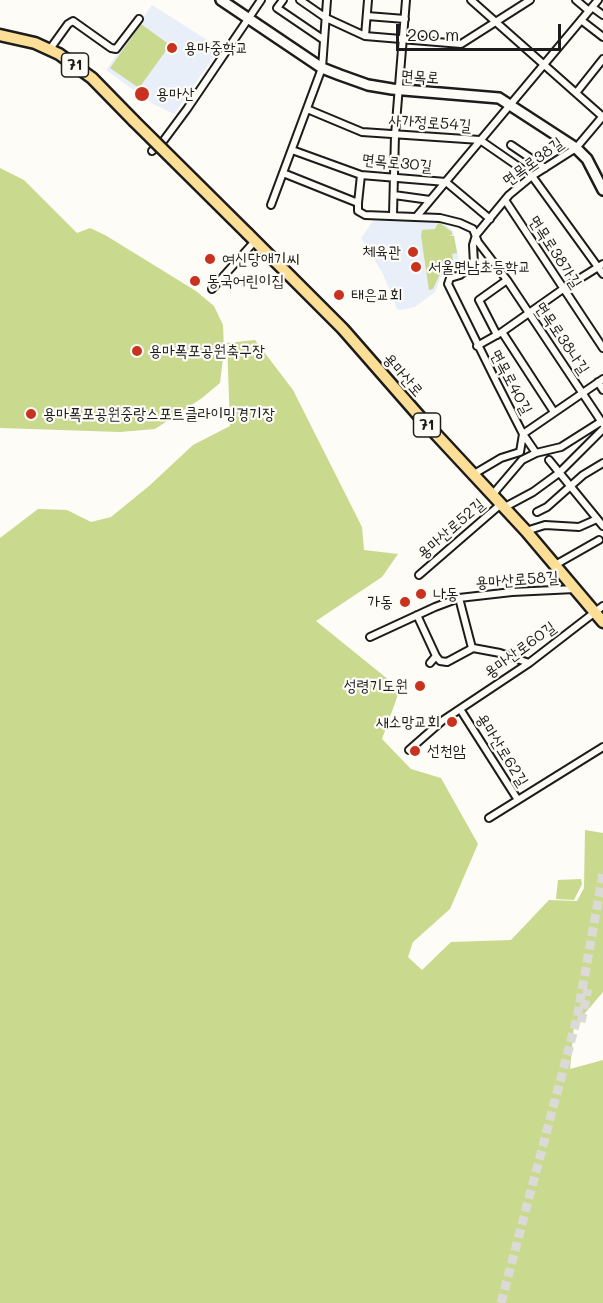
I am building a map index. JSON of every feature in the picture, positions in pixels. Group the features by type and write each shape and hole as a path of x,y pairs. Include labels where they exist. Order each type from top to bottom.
{"main road":[{"name":"용마산로","path":"0,35 50,49 92,78 344,329 420,417 503,505 576,589 599,609 603,622"}],"street":[{"name":"면목로","path":"221,0 322,68 368,85 399,90 499,98 576,148 587,159 603,190"},
{"path":"152,151 164,140 182,116 261,0"},
{"path":"283,0 277,8 324,40"},
{"path":"300,0 326,18 365,36 461,44 496,24 530,0"},
{"path":"271,205 322,68 327,0"},
{"path":"365,36 368,0"},
{"path":"393,215 395,135 406,0"},
{"path":"471,0 603,117"},
{"path":"576,0 603,15"},
{"path":"417,216 598,0"},
{"path":"367,16 405,19"},
{"path":"50,49 68,24 73,21 111,48 116,49 140,19"},
{"path":"581,20 603,37"},
{"path":"576,93 603,59"},
{"name":"사가정로54길","path":"307,109 362,132 480,140 532,176 601,265 603,274"},
{"name":"면목로38길","path":"476,235 505,200 532,176 576,148 603,117"},
{"path":"511,145 545,168"},
{"name":"면목로30길","path":"292,150 361,175 446,182 490,219"},
{"name":"면목로38나길","path":"284,173 358,203 358,211 364,214 417,216 456,222 473,229 478,243 507,280 603,424"},
{"path":"358,203 361,175"},
{"path":"394,195 430,200"},
{"name":"면목로38가길","path":"505,200 603,348"},
{"path":"476,235 473,245 474,264 460,275 450,278 448,284 477,346"},
{"path":"212,289 251,238"},
{"name":"면목로40길","path":"536,453 523,434 477,346 499,334 562,289 601,265"},
{"path":"499,334 479,300 507,280"},
{"name":"면목로40길","path":"499,334 554,412"},
{"path":"474,474 511,454 520,452 523,434 600,381 603,390"},
{"path":"493,494 522,460 536,453 559,448 603,424"},
{"name":"용마산로52길","path":"419,575 503,505 533,492 559,473 603,424"},
{"path":"549,460 603,526"},
{"path":"537,512 571,488 583,475 603,463"},
{"path":"526,531 544,525 579,527 597,519"},
{"path":"555,565 598,540"},
{"name":"용마산로58길","path":"370,637 459,598 512,592 576,589"},
{"name":"용마산로58길","path":"459,598 472,648"},
{"name":"용마산로60길","path":"460,708 529,663 599,609"},
{"path":"417,615 439,661 447,662 472,648 498,652 529,663"},
{"path":"430,663 436,656"},
{"name":"용마산로62길","path":"409,750 435,726 460,708 518,800"},
{"path":"489,818 603,747"}],"shaded area":[{"name":"용마중학교","path":"152,5 220,48 174,114 153,104 106,70"},
{"name":"서울면남초등학교","path":"397,219 441,221 453,231 459,258 457,265 441,277 435,292 415,307 401,310 397,309 383,274 361,238 373,221"}],"green space":[{"path":"141,24 170,45 139,88 110,68"},
{"path":"0,168 24,180 77,233 90,228 105,235 196,291 214,306 223,325 224,350 220,383 202,398 155,429 120,432 0,428"},
{"path":"438,223 452,232 452,235 448,236 454,236 457,253 452,254 453,260 448,262 449,268 439,276 433,289 429,290 421,236 422,230 435,229"},
{"path":"255,340 293,390 362,527 364,550 398,554 382,577 316,621 400,689 382,739 411,769 441,778 478,844 450,909 413,942 408,957 422,970 451,942 511,940 549,900 577,901 584,888 585,830 603,833 603,992 574,1026 570,1069 603,1060 603,1303 0,1303 0,538 38,509 67,510 91,522 111,517 193,445 230,426 227,343"},
{"path":"581,879 582,884 574,900 556,899 558,880"}],"tunnel":[{"path":"501,1303 577,1018 603,874"},
{"path":"581,1022 588,989"}],"place":[{"name":"용마중학교","path":"172,48"},
{"name":"용마산","path":"142,94"},
{"name":"체육관","path":"413,252"},
{"name":"여신당애기씨","path":"210,259"},
{"name":"서울면남초등학교","path":"416,267"},
{"name":"동국어린이집","path":"195,281"},
{"name":"태은교회","path":"339,295"},
{"name":"용마폭포공원축구장","path":"137,351"},
{"name":"용마폭포공원중랑스포트클라이밍경기장","path":"31,414"},
{"name":"나동","path":"421,594"},
{"name":"가동","path":"405,602"},
{"name":"성령기도원","path":"420,686"},
{"name":"새소망교회","path":"452,722"},
{"name":"선천암","path":"415,751"}]}
